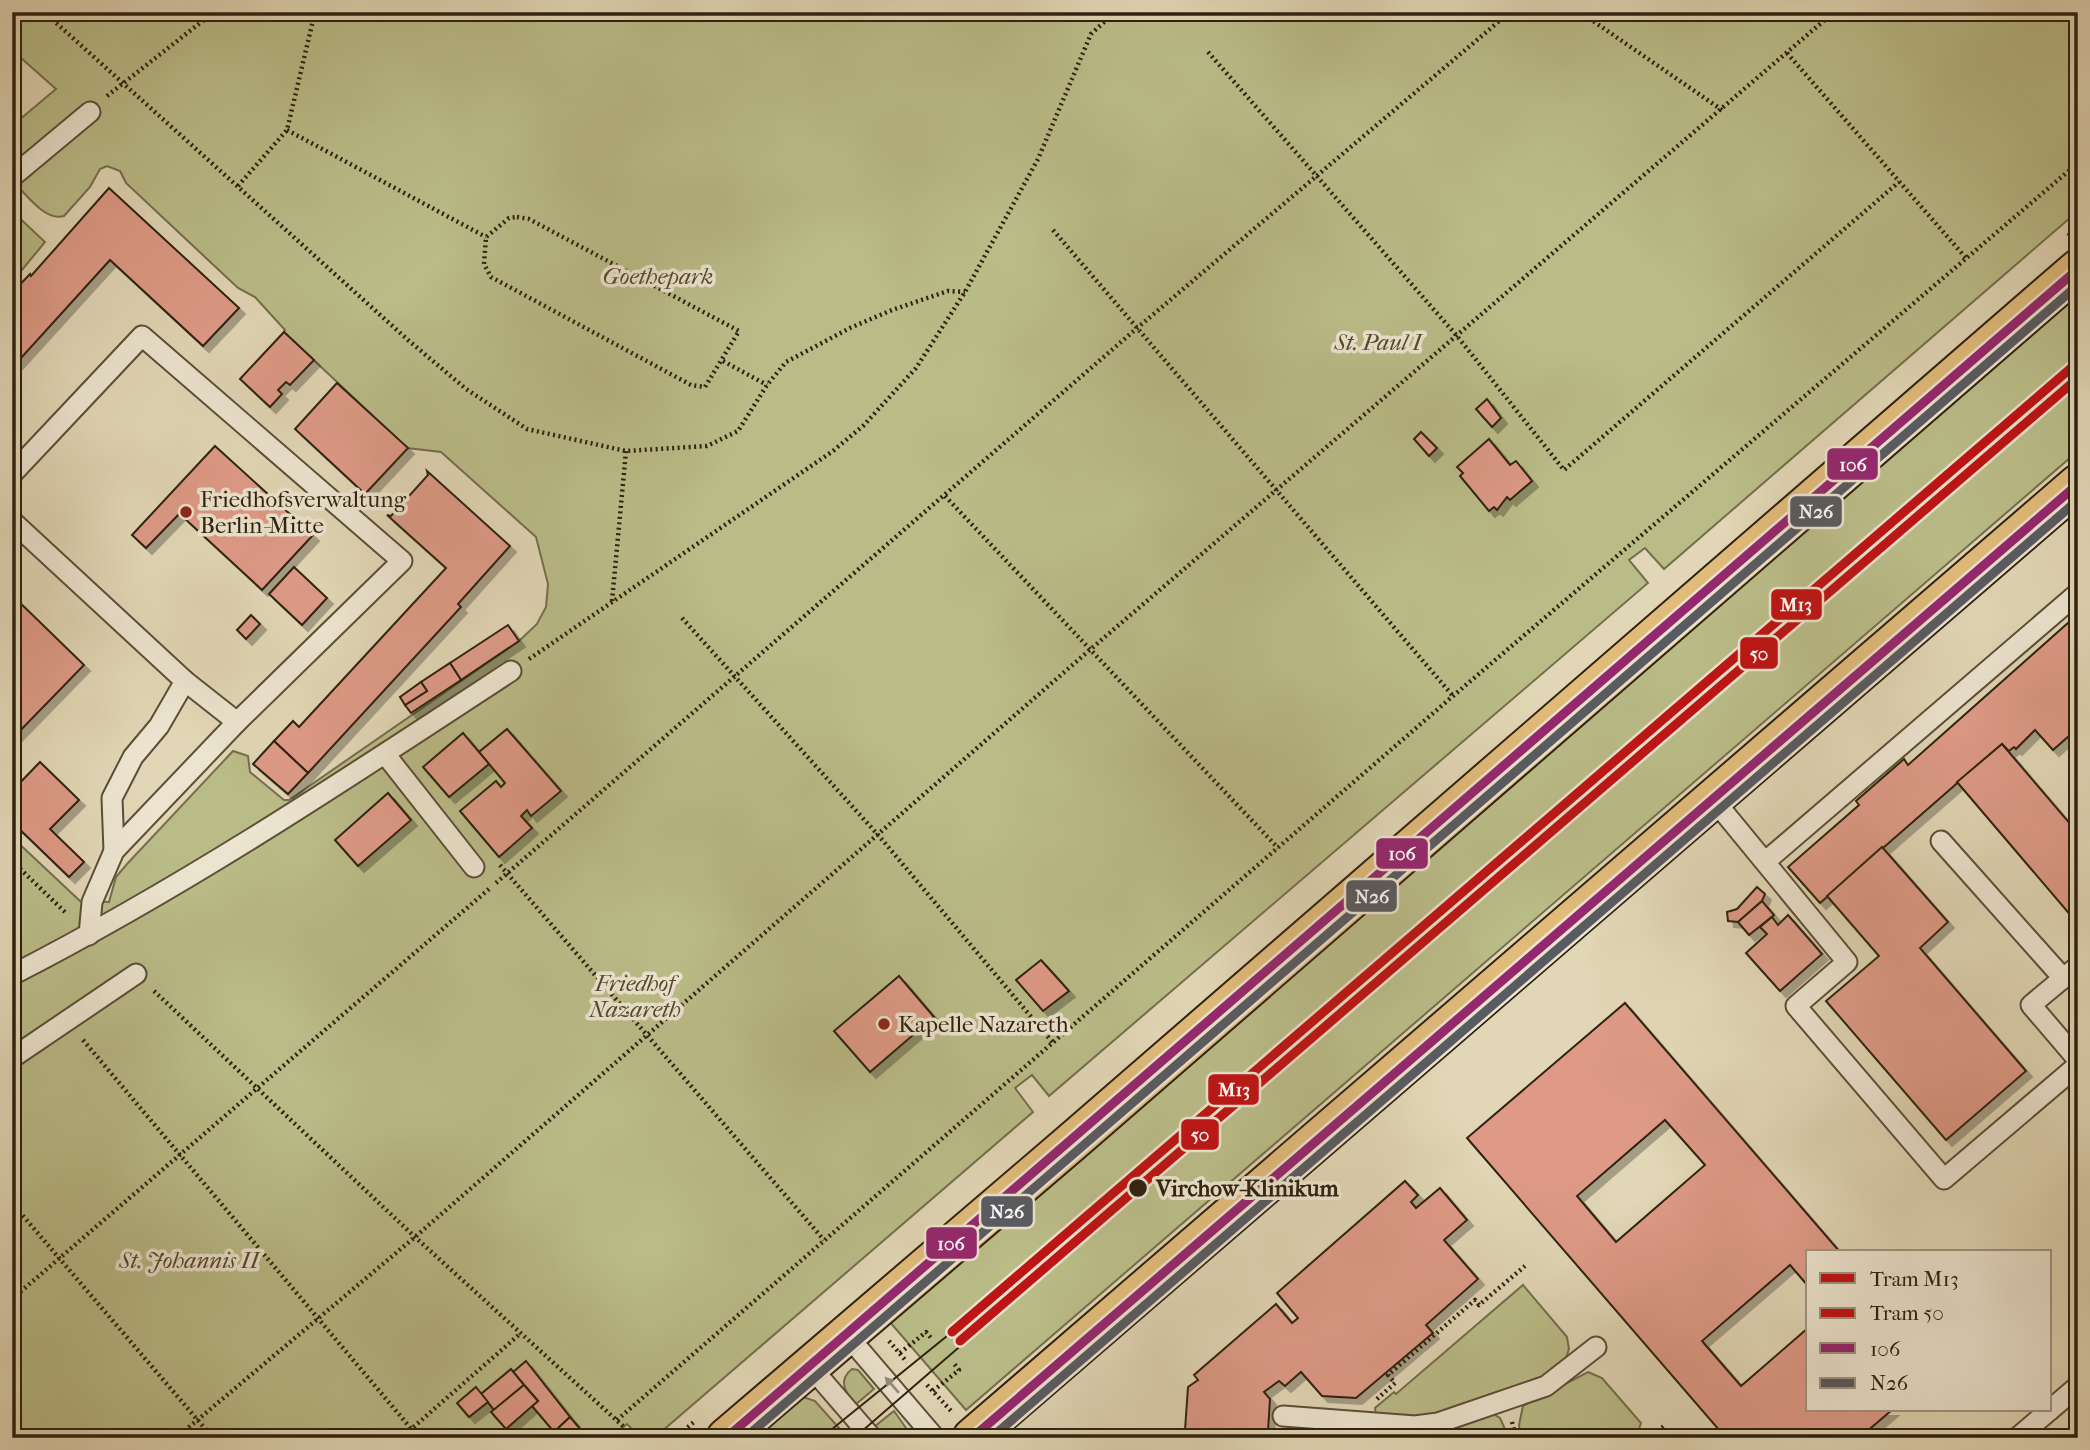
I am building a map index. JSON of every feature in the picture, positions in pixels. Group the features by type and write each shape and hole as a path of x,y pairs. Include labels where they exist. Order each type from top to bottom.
{"main road":[{"path":"726,1438 1073,1141 2078,269"},
{"path":"965,1428 1713,799 2078,484"}],"lane":[{"path":"12,177 90,112"},
{"path":"12,474 142,336 402,561 237,722 114,851 92,902 89,936"},
{"path":"12,521 185,681 237,722"},
{"path":"1766,861 2078,593"},
{"path":"12,975 89,936 307,805 510,671"},
{"path":"114,851 112,797 133,757 159,726 185,681"},
{"path":"385,754 474,866"},
{"path":"1713,799 1847,962 1796,1006 1944,1179 2078,1063 2031,1005 2071,972 1941,841"},
{"path":"12,1058 136,974"},
{"path":"846,1334 935,1438"},
{"path":"1283,1416 1426,1425 1522,1396 1567,1372 1596,1347"},
{"path":"809,1365 872,1438"},
{"path":"2052,1408 2078,1386"},
{"path":"2017,1438 2048,1412"}],"path":[{"path":"44,12 466,389 527,429 626,451 707,446 738,431 766,385 786,362 850,328 948,291 965,292"},
{"path":"122,83 214,12"},
{"path":"238,186 288,130 315,12"},
{"path":"510,671 822,458 864,425 916,368 965,292 1038,159 1091,34 1115,12"},
{"path":"12,1299 1136,329 1510,12"},
{"path":"1580,12 1722,110"},
{"path":"176,1438 415,1237 646,1033 879,836 1092,648 1834,12"},
{"path":"1208,52 1457,336 1564,470 1899,182"},
{"path":"1787,53 1966,258"},
{"path":"288,130 486,237"},
{"path":"617,1420 1453,696 2078,163"},
{"path":"509,218 529,219 739,331 723,361 705,387 691,385 491,277 484,264 486,237 509,218"},
{"path":"1053,230 1453,696"},
{"path":"723,361 766,385"},
{"path":"612,601 626,451"},
{"path":"945,496 1092,648 1278,848"},
{"path":"682,618 879,836 1054,1044"},
{"path":"474,866 489,853 824,1240"},
{"path":"12,861 89,936"},
{"path":"136,974 415,1237 624,1427"},
{"path":"67,1020 419,1438"},
{"path":"12,1203 213,1438"},
{"path":"1361,1422 1361,1412 1395,1383 1388,1375 1475,1300 1479,1306 1525,1266"},
{"path":"900,1353 926,1332 932,1339"},
{"path":"401,1438 521,1333"},
{"path":"886,1338 907,1362"},
{"path":"933,1391 958,1370 953,1362"},
{"path":"928,1385 965,1428"},
{"path":"1649,1438 1664,1426"}],"green space":[{"path":"12,12 2078,12 2078,211 1664,569 1645,548 1629,560 1648,583 1049,1096 1032,1075 1015,1088 1033,1112 654,1438 641,1438 627,1424 611,1438 12,1438 12,837 80,901 109,902 116,877 233,751 248,756 250,772 284,800 289,800 519,641 537,624 546,607 548,584 536,537 441,452 407,448 284,332 255,297 238,288 126,183 120,171 107,166 100,169 90,187 64,216 57,217 44,212 16,185 12,187 12,126 56,89 12,50"},
{"path":"12,211 45,242 12,282"},
{"path":"2078,295 2078,451 966,1410 889,1321"},
{"path":"1523,1285 1567,1337 1569,1349 1565,1361 1544,1378 1427,1417 1376,1415 1375,1408 1394,1392 1396,1394"},
{"path":"852,1369 858,1370 874,1389 855,1405 844,1387 847,1373"},
{"path":"1588,1372 1602,1378 1641,1423 1636,1438 1521,1438 1519,1425 1523,1406"},
{"path":"803,1397 815,1401 848,1438 751,1438"},
{"path":"894,1411 913,1438 883,1438 874,1427"},
{"path":"1493,1414 1500,1418 1509,1438 1409,1438 1439,1432"}],"building":[{"path":"109,188 239,308 203,346 110,260 12,368 12,293 30,274 31,276"},
{"path":"284,332 314,360 290,385 286,382 278,390 282,394 270,407 240,379"},
{"path":"337,383 408,448 365,494 295,429"},
{"path":"1487,399 1501,418 1492,427 1476,409"},
{"path":"1421,432 1437,448 1429,456 1414,439"},
{"path":"1489,439 1510,465 1516,461 1532,481 1510,500 1507,497 1497,510 1494,507 1489,511 1460,476 1463,473 1457,467"},
{"path":"215,446 313,535 262,590 183,517 188,511 185,508 146,548 132,535"},
{"path":"427,471 510,546 458,604 461,607 308,773 274,741 293,721 299,727 446,568 387,515 391,516 428,475"},
{"path":"294,567 327,598 302,625 269,594"},
{"path":"12,595 84,665 12,739"},
{"path":"2078,614 2078,728 2053,750 2035,730 2016,749 2014,747 2009,751 2002,744 1820,903 1788,867 1859,805 1856,801 1904,759 1908,765"},
{"path":"251,615 260,624 246,639 237,630"},
{"path":"508,625 519,641 461,680 450,663"},
{"path":"450,663 461,680 411,713 405,705 427,691 421,682"},
{"path":"421,682 427,691 405,705 400,697"},
{"path":"507,729 561,791 531,816 527,810 521,816 532,828 499,857 460,811 496,781 501,787 505,783 479,752"},
{"path":"463,733 489,764 449,797 423,767"},
{"path":"274,741 308,773 288,794 253,764"},
{"path":"2002,744 2078,833 2078,924 1957,782"},
{"path":"40,762 79,800 50,829 84,862 69,877 12,822 12,791"},
{"path":"388,793 411,820 358,866 335,840"},
{"path":"1882,847 1948,922 1920,948 2026,1071 1946,1140 1826,1001 1879,956 1827,896"},
{"path":"1757,887 1765,894 1762,901 1738,922 1728,921 1727,912 1737,909"},
{"path":"1762,901 1774,915 1749,935 1738,922"},
{"path":"1788,915 1822,954 1780,991 1746,953 1767,934 1760,927 1772,917 1778,925"},
{"path":"1041,960 1069,991 1043,1011 1016,980"},
{"name":"Kapelle Nazareth","path":"899,976 934,1017 870,1072 834,1031"},
{"path":"1625,1003 1838,1250 1806,1250 1806,1284 1790,1265 1702,1341 1741,1386 1806,1330 1806,1412 1890,1412 1859,1438 1726,1438 1467,1138","holes":["1665,1120 1705,1165 1616,1242 1577,1196"]},
{"path":"1405,1181 1418,1195 1411,1202 1416,1208 1440,1188 1467,1220 1444,1240 1478,1279 1426,1325 1433,1333 1356,1398 1322,1396 1301,1372 1285,1386 1279,1381 1264,1392 1270,1399 1268,1431 1263,1438 1191,1438 1185,1430 1188,1387 1198,1380 1194,1375 1276,1304 1292,1323 1298,1318 1277,1293"},
{"path":"526,1361 570,1417 554,1432 532,1406 538,1401 513,1372"},
{"path":"511,1369 524,1385 494,1410 481,1394"},
{"path":"524,1385 538,1401 506,1429 491,1412"},
{"path":"476,1387 488,1402 469,1417 457,1403"},
{"path":"570,1417 588,1438 546,1438 554,1432"}],"tram line":[{"name":"M13","path":"952,1332 2078,362"},
{"name":"50","path":"960,1341 2078,378"},
{"path":"854,1438 1141,1190"},
{"path":"821,1438 952,1332"}],"transit line":[{"name":"106","path":"726,1438 2078,269"},
{"name":"N26","path":"745,1438 2078,285"},
{"name":"106","path":"972,1438 2078,484"},
{"name":"N26","path":"991,1438 2078,500"}],"place":[{"name":"Friedhofsverwaltung Berlin-Mitte","path":"186,512"},
{"name":"Kapelle Nazareth","path":"884,1024"},
{"name":"Virchow-Klinikum","path":"1138,1188"}],"park label":[{"name":"Goethepark","path":"658,276"},
{"name":"St. Paul I","path":"1378,342"},
{"name":"Friedhof Nazareth","path":"635,996"},
{"name":"St. Johannis II","path":"189,1260"}]}
